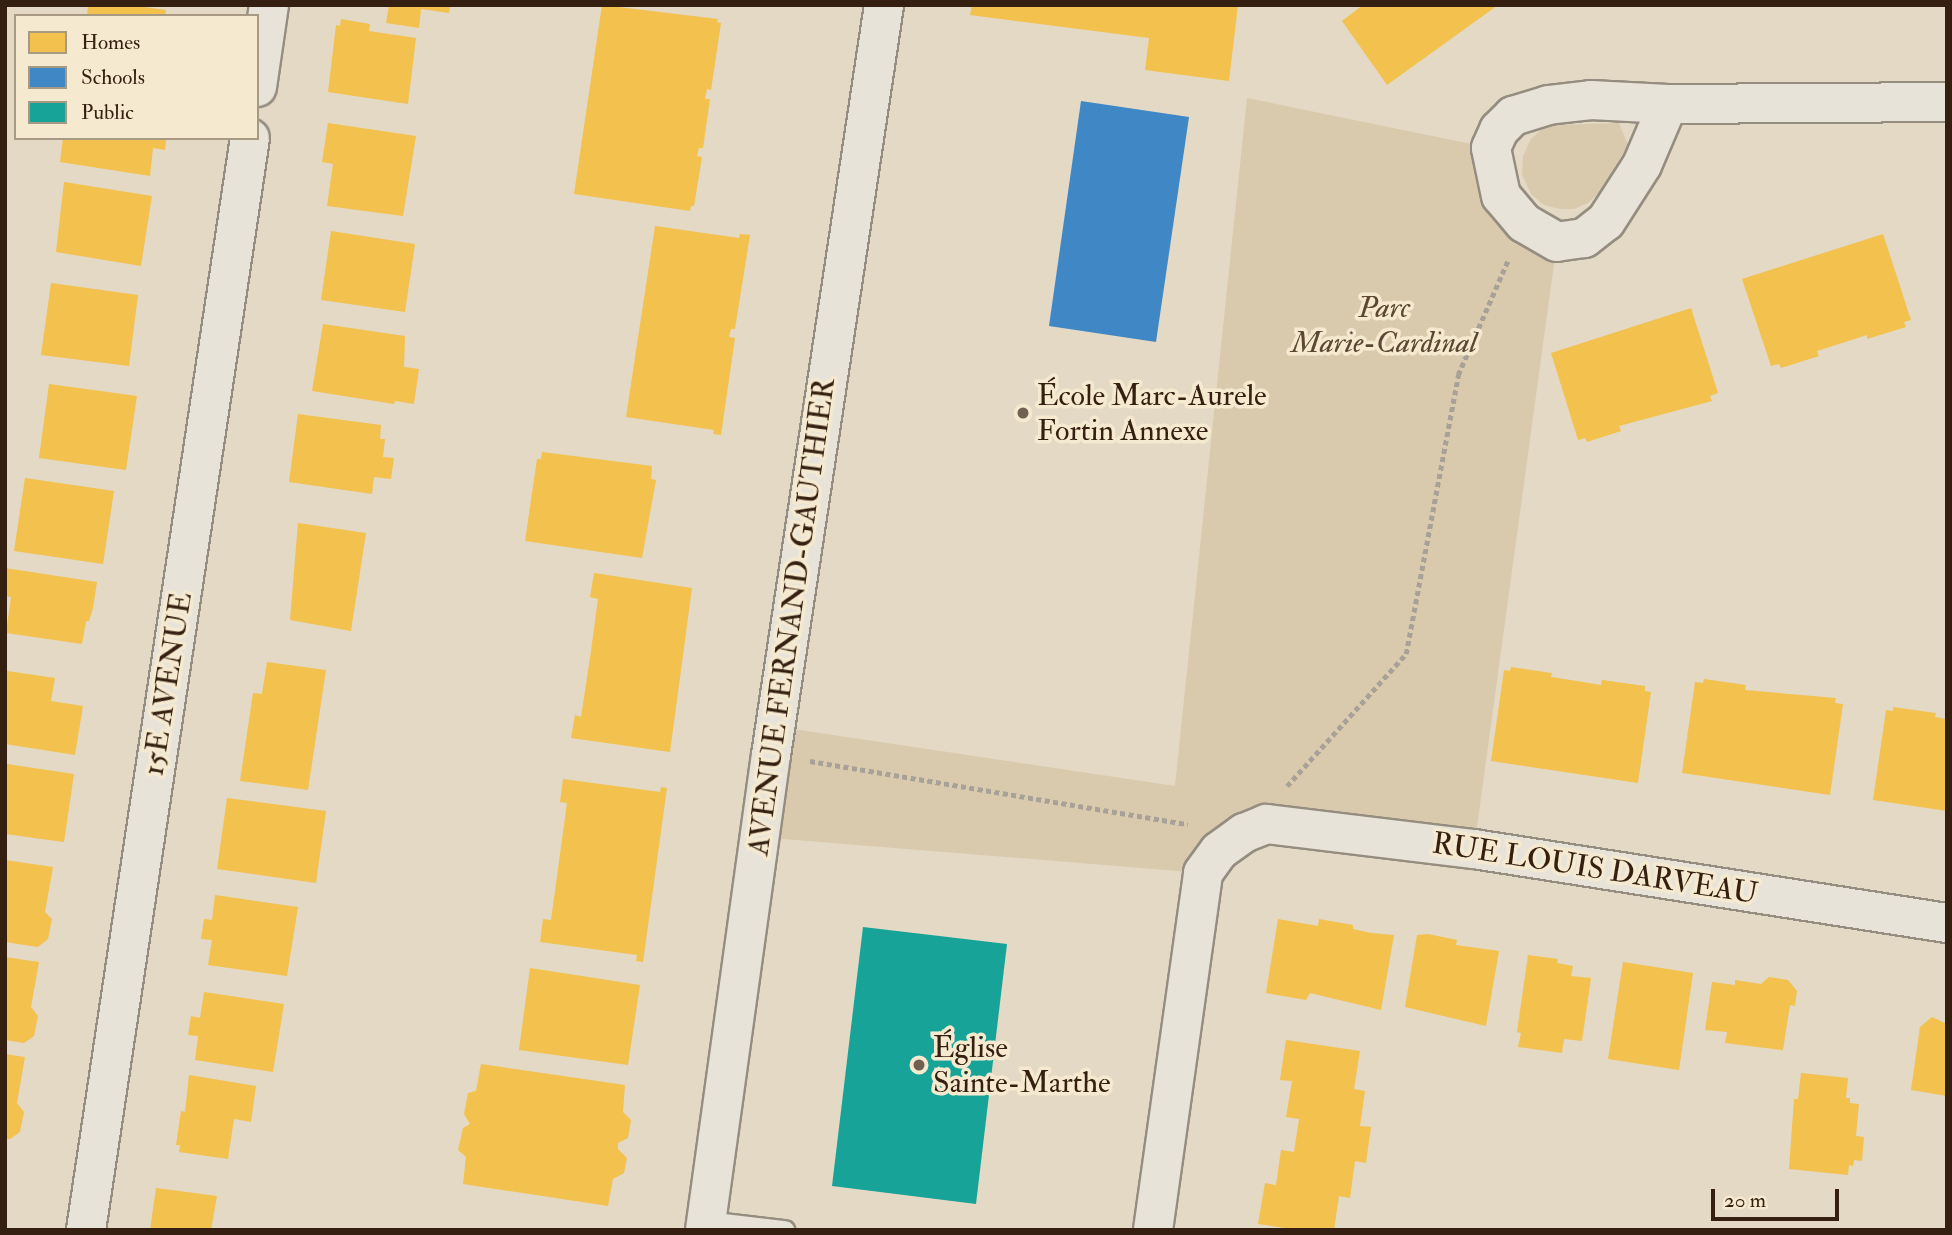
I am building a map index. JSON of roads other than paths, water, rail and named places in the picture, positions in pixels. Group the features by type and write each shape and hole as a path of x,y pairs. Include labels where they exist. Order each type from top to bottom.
{"street":[{"path":"259,74 270,5"},
{"name":"AVENUE FERNAND-GAUTHIER","path":"706,1226 771,755 884,5"},
{"path":"1668,104 1642,165 1605,222 1584,238 1557,242 1524,222 1501,196 1491,148 1499,130 1513,116 1548,105 1591,100 1668,104 1947,102"},
{"name":"15E AVENUE","path":"86,1230 250,140"},
{"name":"RUE LOUIS DARVEAU","path":"1153,1230 1203,873 1219,851 1244,833 1266,824 1474,849 1947,923"}],"lane":[{"path":"706,1226 784,1230"}],"place":[{"name":"École Marc-Aurele Fortin Annexe","path":"1023,413"},
{"name":"Église Sainte-Marthe","path":"919,1065"}],"park label":[{"name":"Parc Marie-Cardinal","path":"1384,325"}]}
